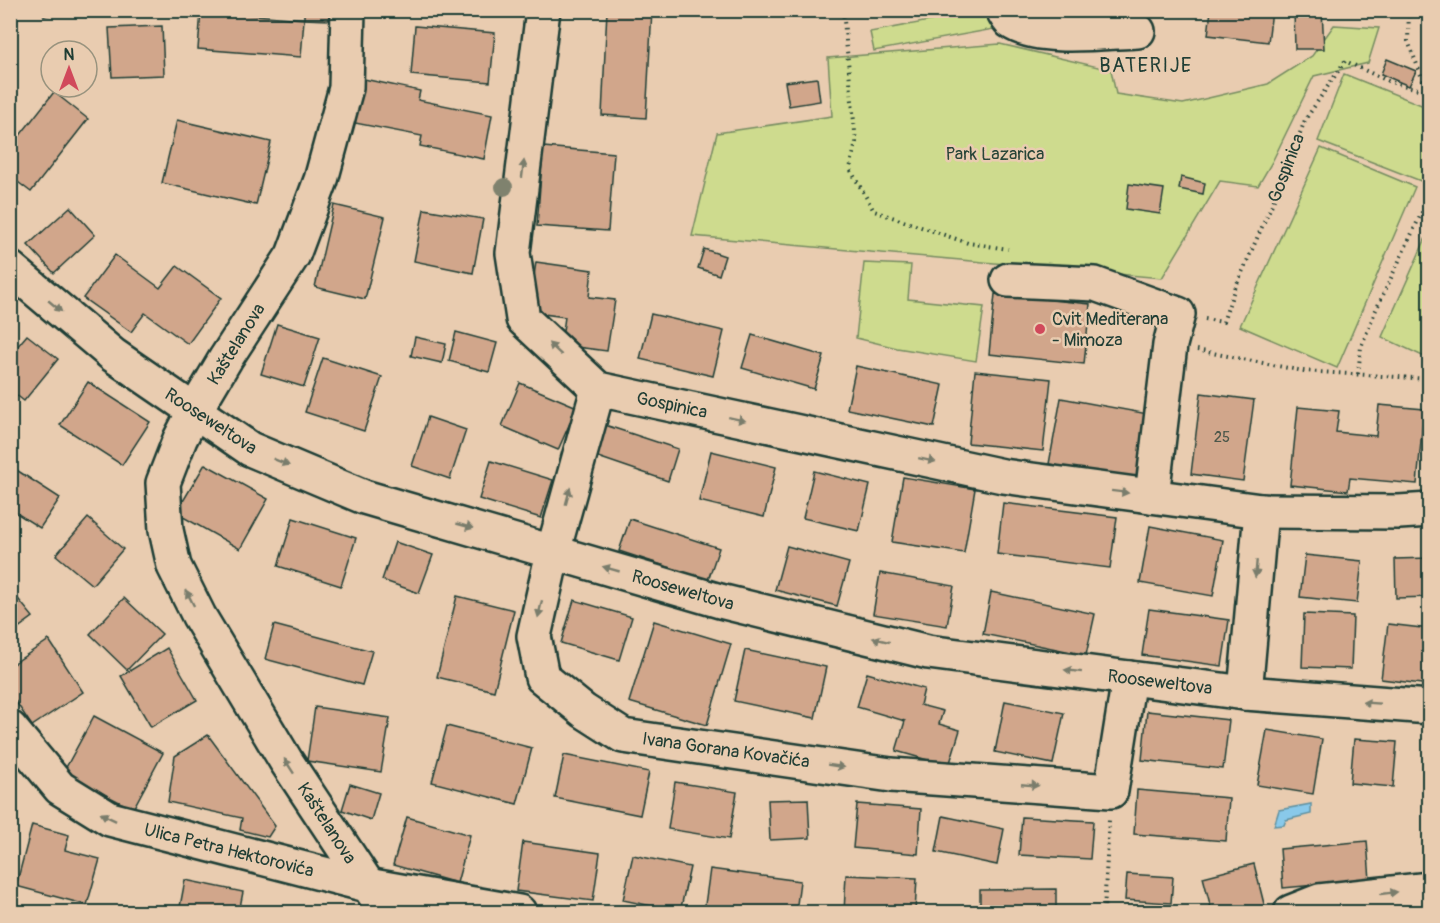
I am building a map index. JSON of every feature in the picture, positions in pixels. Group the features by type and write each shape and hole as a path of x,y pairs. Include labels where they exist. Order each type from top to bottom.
{"street":[{"name":"Kaštelanova","path":"348,10 346,88 321,180 293,255 194,412 180,439 163,483 166,530 174,566 199,616 286,761 386,912"},
{"path":"543,10 513,253 523,319 598,389"},
{"path":"1003,10 1010,21 1031,31 1068,33 1138,31"},
{"path":"1009,265 1095,284 1174,329 1152,496"},
{"name":"Rooseweltova","path":"10,268 113,355 250,449 364,496 720,602 928,652 1245,693 1430,707"},
{"name":"Gospinica","path":"598,389 1003,477 1261,511 1399,512 1430,510"},
{"name":"Ivana Gorana Kovačića","path":"598,389 553,552 534,636 542,677 584,711 623,736 891,775 1111,791"},
{"path":"1245,693 1261,511"},
{"path":"1111,791 1130,678"},
{"name":"Ulica Petra Hektorovića","path":"10,728 60,788 110,819 367,885 519,912"},
{"path":"1291,912 1319,901 1430,889"}],"path":[{"path":"843,10 856,142 850,170 874,210 968,243 1009,265"},
{"path":"1409,10 1408,41 1429,91"},
{"name":"Gospinica","path":"1174,329 1223,322 1233,293 1283,179 1305,120 1345,62 1390,82 1429,91"},
{"path":"1358,374 1361,347 1375,312 1430,195"},
{"path":"1174,329 1303,371 1430,379"},
{"path":"1104,912 1111,791"}],"green space":[{"path":"988,10 999,28 874,51 870,32"},
{"name":"Park Lazarica","path":"1334,25 1379,28 1368,63 1314,76 1258,186 1220,181 1162,278 692,236 717,133 832,116 828,58 1000,44 1111,70 1116,94 1183,104 1268,84 1312,56"},
{"path":"1344,74 1429,108 1429,174 1426,183 1318,141"},
{"path":"1321,148 1415,187 1337,368 1240,326"},
{"path":"1429,231 1429,359 1382,337"},
{"path":"864,263 911,265 908,299 984,307 976,361 897,348 856,338"}],"water":[{"path":"1311,804 1311,814 1286,820 1284,825 1274,826 1279,810"}],"building":[{"path":"42,10 66,10 44,16"},
{"path":"304,10 329,10 329,20 304,19"},
{"path":"607,10 652,10 646,118 602,115"},
{"path":"789,10 822,10 822,15 789,16"},
{"path":"1211,10 1272,11 1268,42 1208,35"},
{"path":"1294,10 1322,10 1324,49 1295,49"},
{"path":"201,11 304,19 301,57 198,49"},
{"path":"162,26 164,75 112,77 109,28"},
{"path":"415,26 495,33 490,82 411,75"},
{"path":"1387,59 1416,71 1409,86 1381,74"},
{"path":"817,78 820,101 789,106 785,82"},
{"path":"364,79 420,91 418,100 492,115 484,159 420,146 422,136 355,123"},
{"path":"48,99 63,99 88,119 31,192 10,176 10,148"},
{"path":"177,120 271,142 256,205 162,183"},
{"path":"543,147 614,153 608,231 537,226"},
{"path":"1181,177 1205,183 1203,194 1179,189"},
{"path":"1129,184 1164,189 1160,214 1126,209"},
{"path":"334,205 385,217 365,299 315,287"},
{"path":"70,207 95,235 54,273 28,245"},
{"path":"424,209 483,219 473,273 414,261"},
{"path":"704,249 725,256 719,275 698,268"},
{"path":"115,255 160,288 177,266 221,298 188,344 145,313 131,332 83,298"},
{"path":"536,262 592,270 589,297 615,300 607,351 561,345 565,317 529,312"},
{"name":"Cvit Mediterana - Mimoza","path":"995,294 1090,304 1084,364 989,354"},
{"path":"651,314 724,331 713,376 640,359"},
{"path":"277,324 320,337 304,387 261,374"},
{"path":"456,332 497,343 489,372 449,361"},
{"path":"27,335 58,359 24,401 10,390 10,355"},
{"path":"752,335 824,356 814,389 742,368"},
{"path":"415,337 446,344 442,363 411,356"},
{"path":"323,358 382,377 364,431 305,412"},
{"path":"856,366 943,385 934,427 847,409"},
{"path":"975,371 1051,379 1043,451 968,443"},
{"path":"88,382 150,422 122,465 60,425"},
{"path":"520,383 577,407 558,450 502,426"},
{"path":"1201,393 1254,400 1243,481 1191,474"},
{"path":"1061,398 1148,414 1136,480 1049,464"},
{"path":"1379,405 1424,409 1417,484 1350,478 1348,491 1290,485 1298,407 1339,411 1336,432 1376,436"},
{"path":"428,417 466,430 450,479 412,466"},
{"path":"605,425 678,449 668,481 595,456"},
{"path":"711,451 776,467 764,517 699,501"},
{"path":"491,461 553,480 541,518 479,499"},
{"path":"205,464 268,499 240,549 176,513"},
{"path":"15,469 60,498 40,528 10,509 10,476"},
{"path":"814,471 870,485 859,531 803,518"},
{"path":"903,477 975,489 964,553 892,542"},
{"path":"1003,503 1117,517 1110,568 997,554"},
{"path":"88,518 123,549 92,585 56,555"},
{"path":"293,518 356,538 341,586 278,566"},
{"path":"630,519 719,548 708,580 619,551"},
{"path":"1150,526 1223,540 1213,596 1140,583"},
{"path":"395,542 433,555 419,593 382,580"},
{"path":"787,546 849,563 837,606 775,590"},
{"path":"1305,555 1362,561 1357,603 1300,597"},
{"path":"1430,558 1430,597 1396,598 1395,559"},
{"path":"880,573 954,586 947,626 873,614"},
{"path":"10,589 33,617 10,634"},
{"path":"991,592 1095,614 1086,655 983,634"},
{"path":"457,596 514,610 494,691 437,677"},
{"path":"124,598 162,634 127,670 90,634"},
{"path":"574,600 632,617 619,660 561,643"},
{"path":"1149,609 1229,620 1222,666 1142,655"},
{"path":"1304,614 1353,616 1351,669 1302,667"},
{"path":"654,621 731,644 707,725 629,702"},
{"path":"1388,624 1430,629 1430,685 1381,679"},
{"path":"274,625 372,651 362,685 265,659"},
{"path":"49,640 83,692 32,726 10,693 10,666"},
{"path":"167,648 197,700 151,727 121,676"},
{"path":"745,650 826,667 815,718 734,701"},
{"path":"867,673 924,689 920,705 943,711 939,724 960,730 949,766 896,751 905,721 857,707"},
{"path":"1005,701 1064,713 1053,764 995,752"},
{"path":"315,707 390,718 381,772 307,761"},
{"path":"1147,711 1229,720 1223,769 1142,760"},
{"path":"94,716 163,753 133,809 63,773"},
{"path":"447,726 532,748 517,804 432,782"},
{"path":"1267,730 1322,739 1313,794 1257,785"},
{"path":"208,735 275,826 268,837 240,830 242,818 168,802 175,756"},
{"path":"1354,739 1397,742 1393,787 1350,783"},
{"path":"564,755 649,772 640,815 555,798"},
{"path":"675,782 737,792 729,839 668,829"},
{"path":"350,784 379,793 371,820 342,810"},
{"path":"1137,790 1229,798 1226,841 1134,834"},
{"path":"808,799 810,838 770,840 768,800"},
{"path":"857,804 921,809 918,854 853,848"},
{"path":"943,816 1004,829 997,865 936,852"},
{"path":"407,817 470,835 457,883 393,865"},
{"path":"1022,817 1093,821 1090,859 1019,855"},
{"path":"32,825 69,835 65,850 100,859 87,905 16,886"},
{"path":"1367,841 1370,880 1283,888 1280,849"},
{"path":"523,842 600,853 593,901 516,891"},
{"path":"633,855 690,867 680,912 623,900"},
{"path":"1254,864 1265,908 1247,912 1212,912 1203,877"},
{"path":"710,869 800,881 796,912 704,912"},
{"path":"1127,874 1173,877 1171,903 1125,900"},
{"path":"846,875 917,878 915,912 844,912"},
{"path":"185,880 243,892 239,912 179,912"},
{"path":"1056,889 1056,912 980,912 980,890"}],"place":[{"name":"Cvit Mediterana - Mimoza","path":"1040,329"}],"district":[{"name":"BATERIJE","path":"1146,65"}]}
